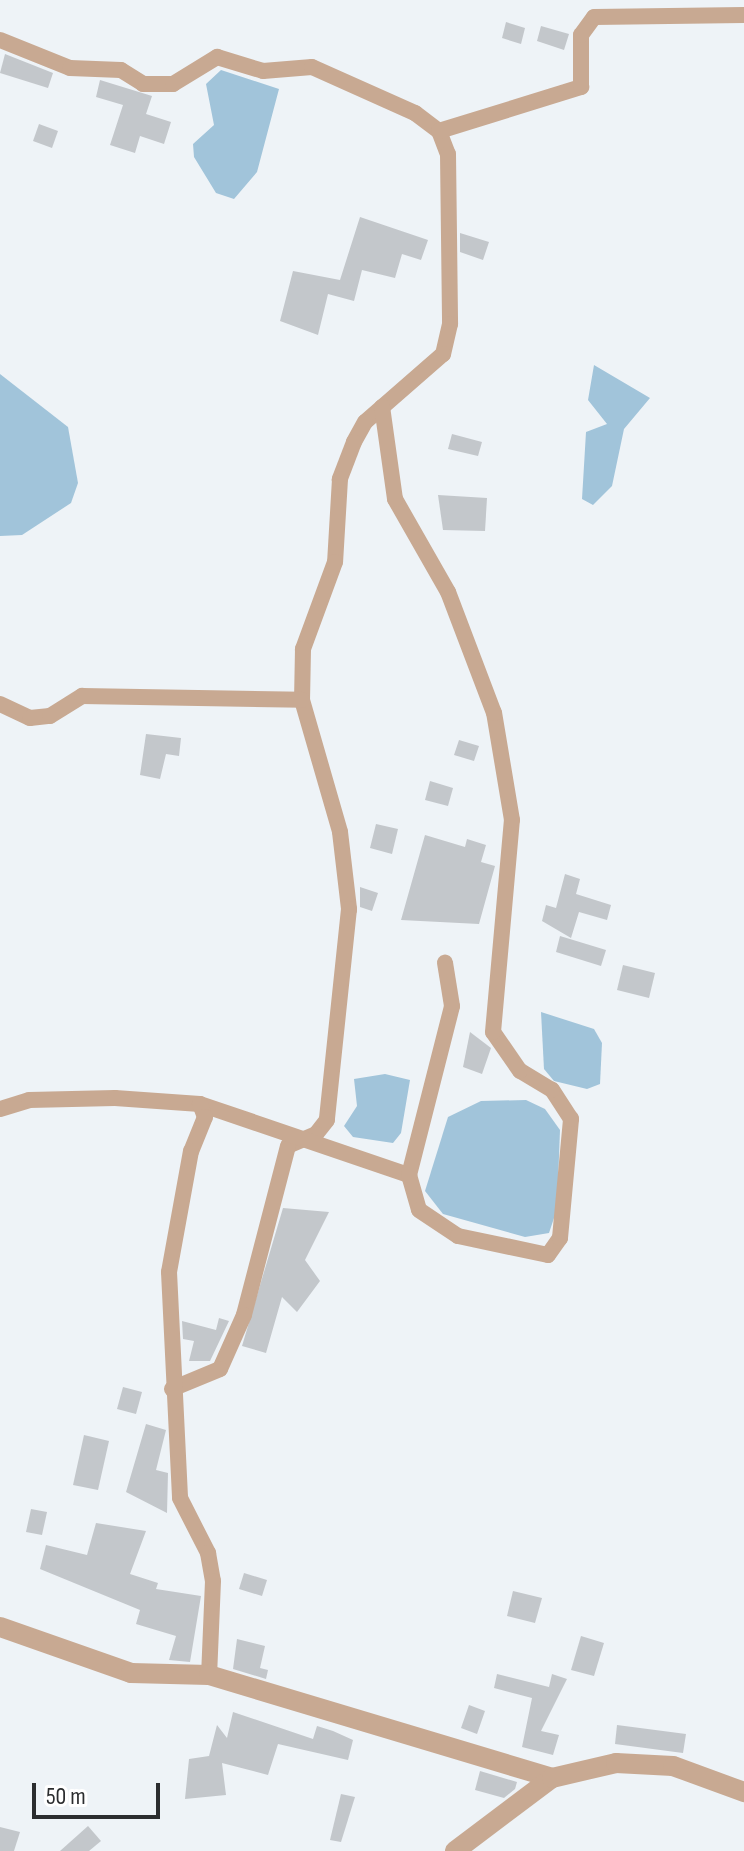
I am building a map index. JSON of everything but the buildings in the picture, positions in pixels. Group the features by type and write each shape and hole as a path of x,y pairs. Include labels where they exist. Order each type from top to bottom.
{"street":[{"path":"439,131 581,87 581,35 594,17 744,15"},
{"path":"0,40 70,68 121,70 143,84 173,84 217,57 263,71 312,67 415,113 439,131 452,217 450,324 434,366 382,407 354,442 340,479 335,562 303,649 302,700 340,832 349,909 327,1120 288,1146 244,1315 220,1369 172,1389"},
{"path":"382,407 395,499 448,592 494,713 507,778 512,820 505,946 493,1032 520,1071 552,1090 571,1119 573,1159 568,1210 548,1255 458,1236 432,1223 419,1210 409,1175 452,1006 445,963"},
{"path":"0,704 30,718 50,716 82,696 302,700"},
{"path":"0,1109 43,1099 200,1104 409,1175"},
{"path":"200,1104 205,1117 170,1259 172,1389 183,1455 180,1498 208,1553 213,1581 209,1675"},
{"path":"0,1627 131,1673 209,1675 552,1778"},
{"path":"455,1851 552,1778 616,1763 673,1766 744,1792"}],"water":[{"path":"221,70 279,89 257,172 234,199 216,193 194,157 193,144 214,125 206,84"},
{"path":"594,365 650,398 624,429 612,486 593,505 582,499 586,432 607,424 588,400"},
{"path":"0,374 68,427 78,483 71,503 22,535 0,536"},
{"path":"541,1012 594,1029 602,1043 600,1084 587,1089 554,1081 544,1069"},
{"path":"385,1074 410,1080 401,1133 393,1143 353,1137 344,1126 357,1106 354,1079"},
{"path":"526,1100 545,1109 560,1130 557,1209 549,1233 525,1237 443,1214 425,1191 448,1117 481,1101"}]}
